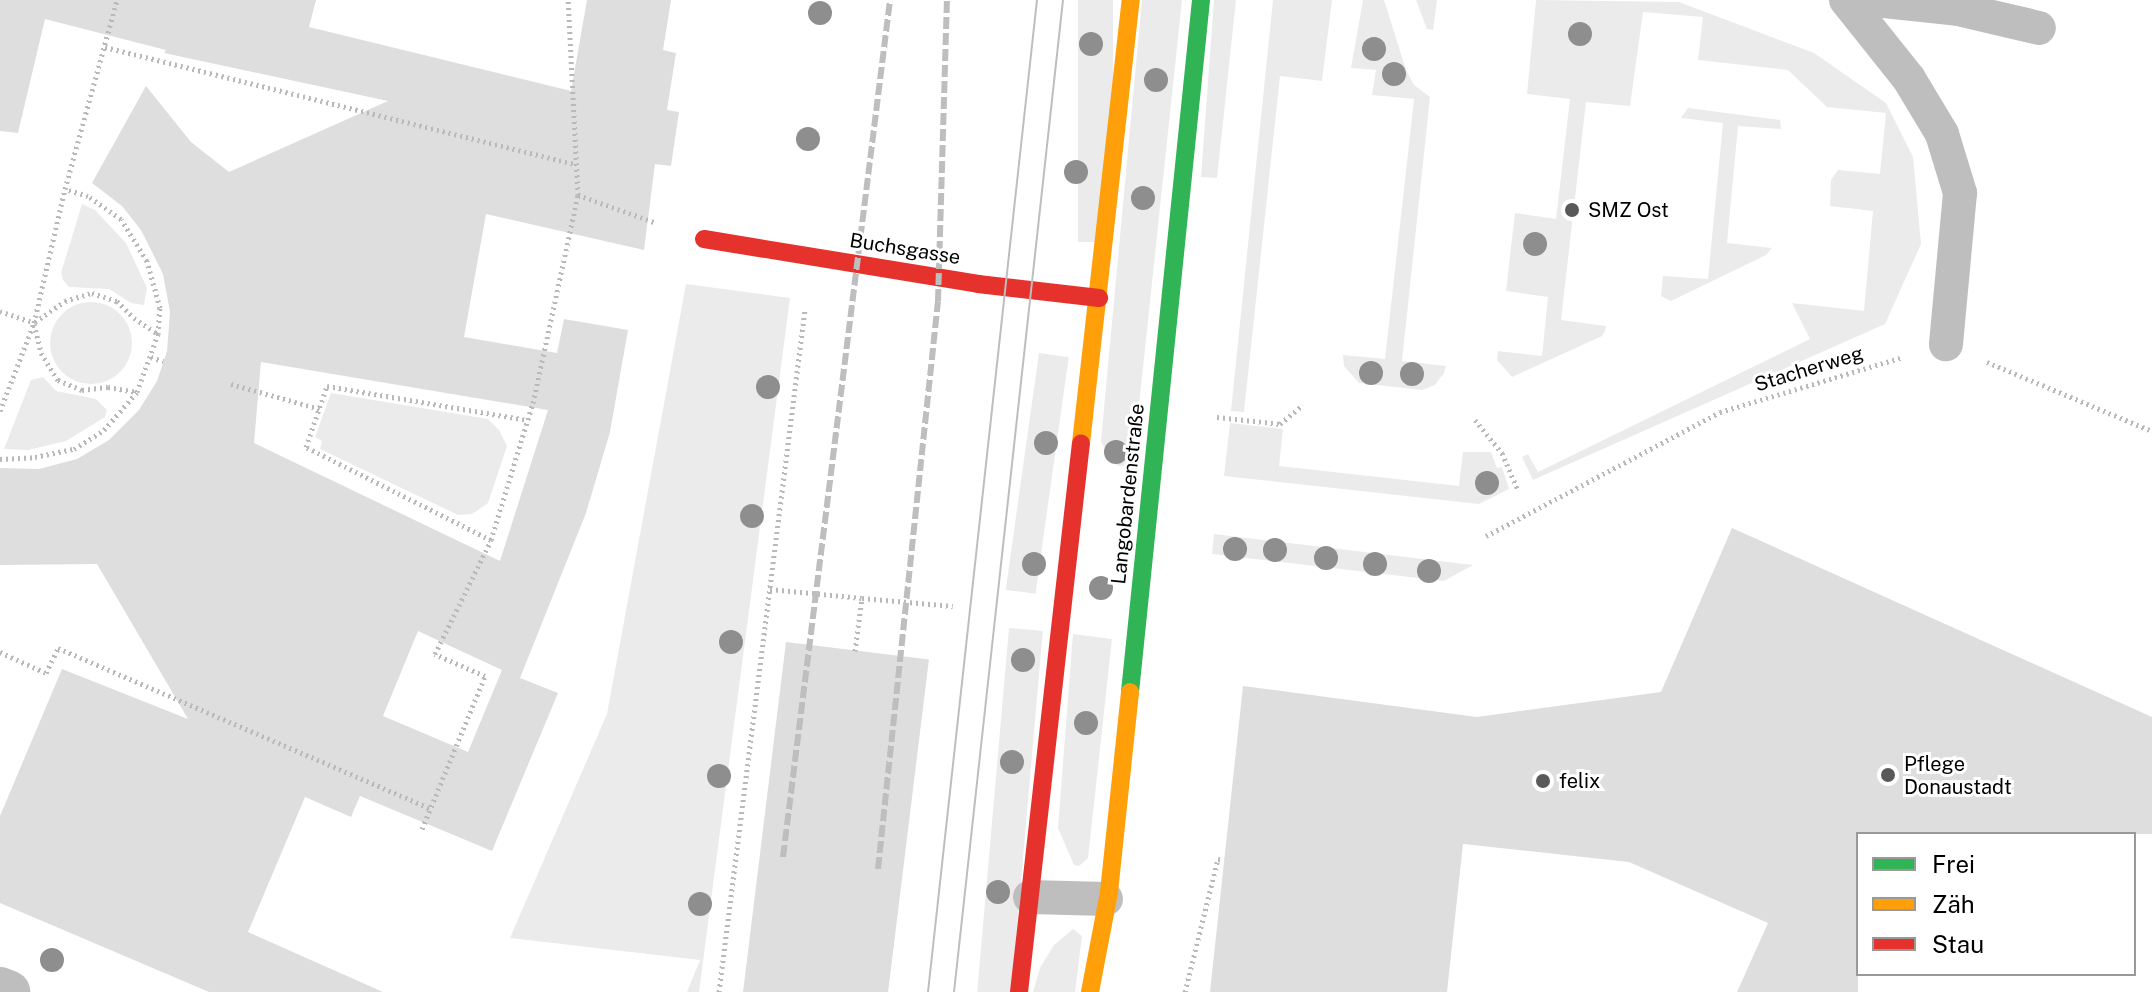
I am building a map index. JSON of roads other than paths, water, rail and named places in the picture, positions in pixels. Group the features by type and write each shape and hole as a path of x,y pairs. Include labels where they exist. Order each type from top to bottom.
{"street":[{"path":"1019,992 1131,0"},
{"name":"Langobardenstraße","path":"1090,992 1106,899 1201,0"},
{"name":"Buchsgasse","path":"704,239 992,286 1099,298"},
{"path":"0,989 8,992"}],"lane":[{"path":"1846,0 1909,79 1942,134 1960,193 1946,344"},
{"path":"1875,0 1958,9 2039,28"},
{"path":"1030,897 1106,899"}],"tram line":[{"path":"928,992 1037,0"},
{"path":"954,992 1063,0"}],"railway":[{"path":"783,857 890,0"},
{"path":"878,869 938,301 947,0"}],"place":[{"name":"SMZ Ost","path":"1572,210"},
{"name":"Pflege Donaustadt","path":"1888,775"},
{"name":"felix","path":"1543,781"}]}
